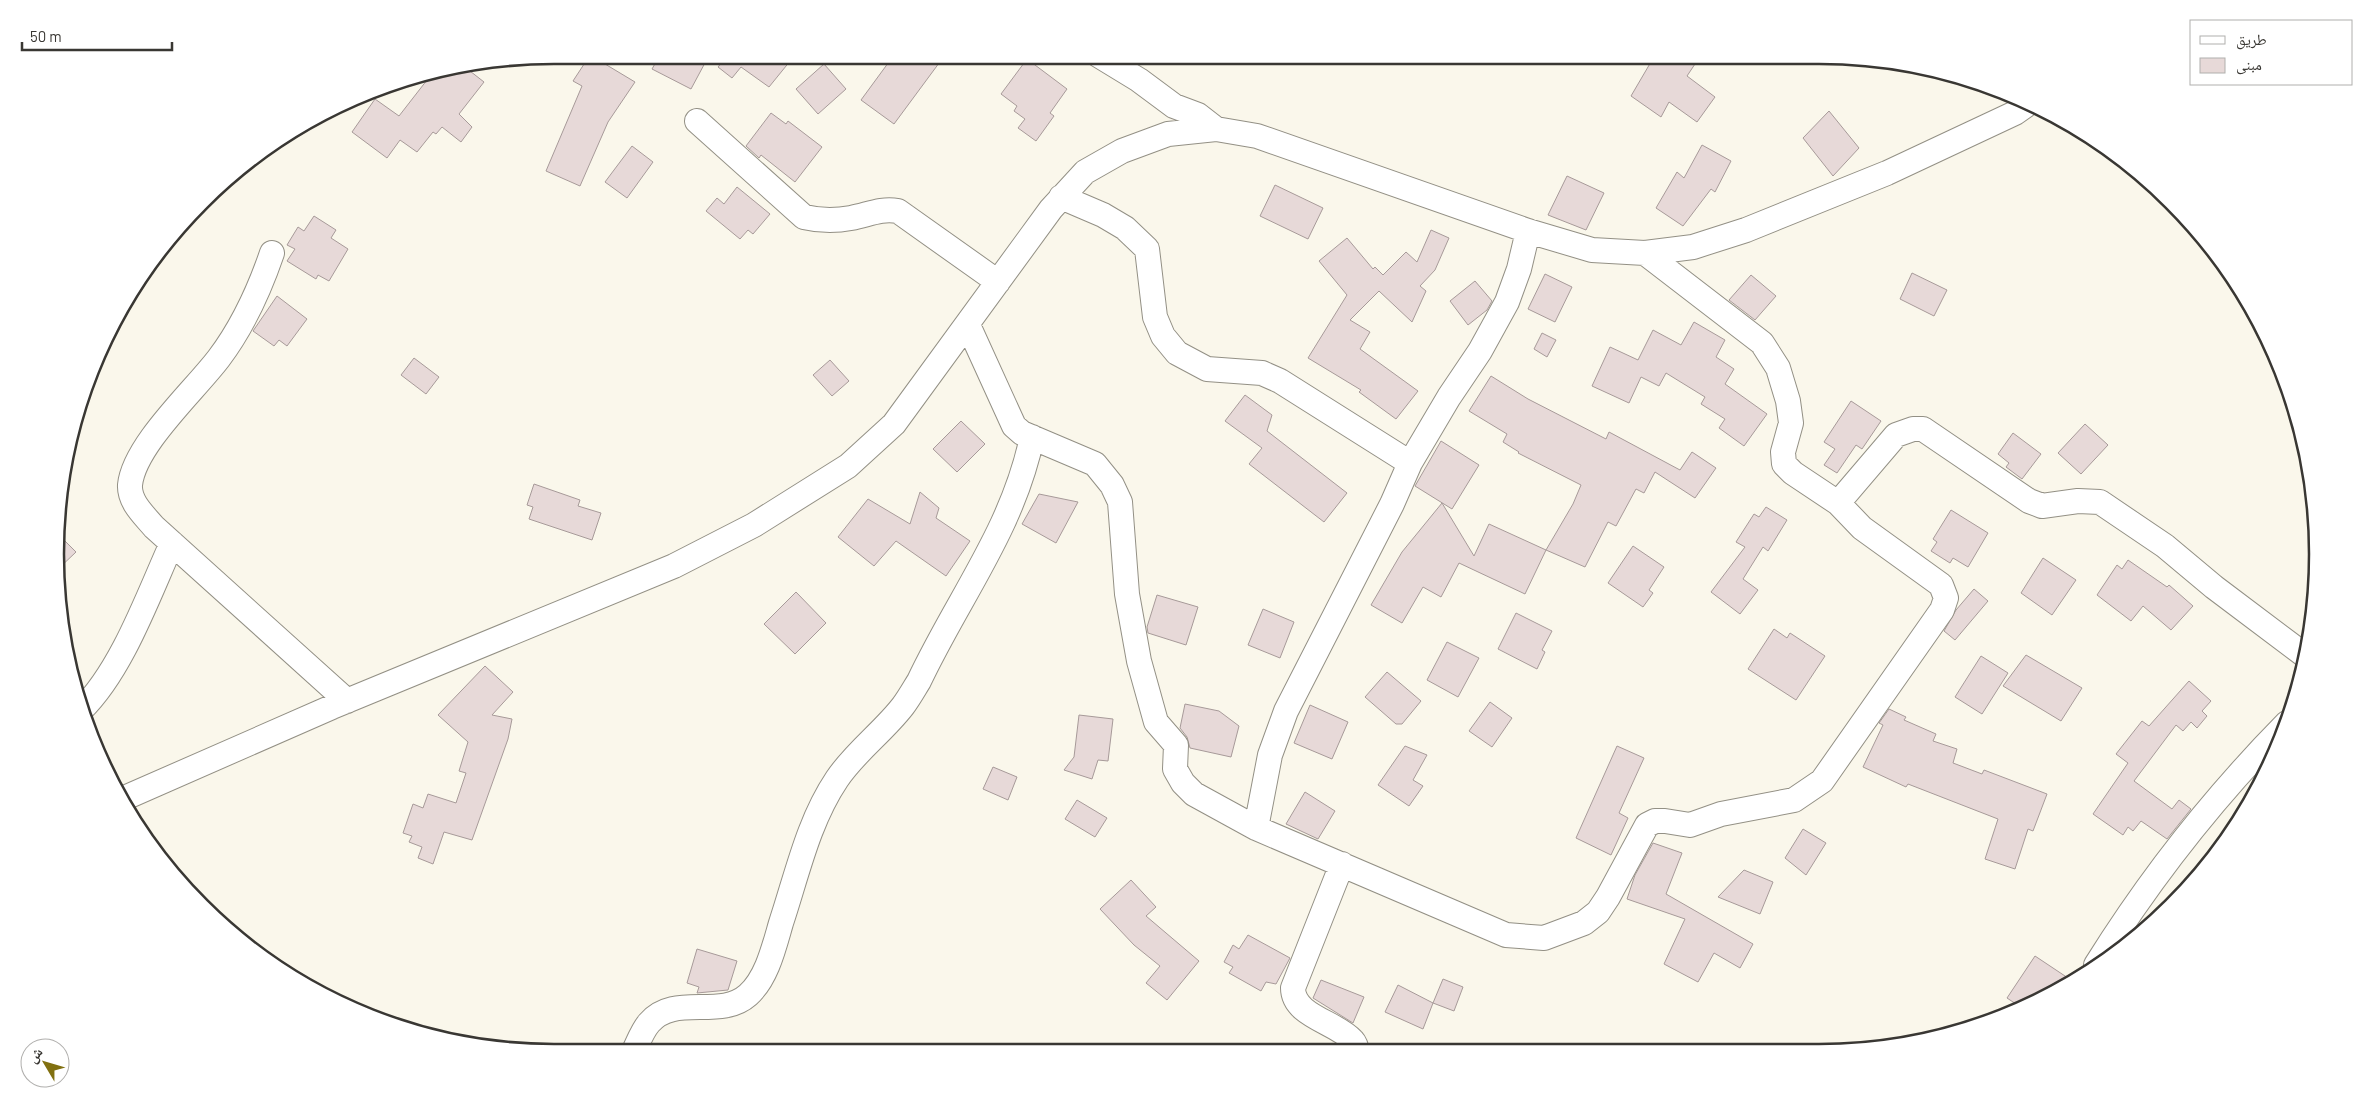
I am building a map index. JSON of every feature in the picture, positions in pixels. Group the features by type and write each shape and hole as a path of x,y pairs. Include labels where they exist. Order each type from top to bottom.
{"street":[{"path":"1113,64 1139,80 1174,106 1198,115 1216,130"},
{"path":"128,797 347,701 674,566 754,525 848,466 894,424 1061,197 1085,172 1122,151 1168,134 1216,130 1258,136 1528,231 1592,250 1645,253 1692,247 1746,230 1887,174 2022,108"},
{"path":"697,121 804,218 823,221 853,218 886,209 898,211 998,282"},
{"path":"1061,197 1103,215 1125,228 1147,249 1155,317 1163,336 1177,353 1207,368 1262,373 1280,381 1410,463"},
{"path":"1256,828 1270,755 1286,711 1388,512 1410,463 1449,397 1480,351 1507,302 1519,269 1528,231"},
{"path":"272,253 256,299 219,358 154,434 137,465 130,485 132,499 154,527 347,701"},
{"path":"968,324 1014,426 1032,437 1095,464 1112,485 1120,502 1127,594 1139,661 1156,722 1176,745 1175,769 1182,783 1194,794 1256,828 1506,935 1544,938 1584,923 1598,912 1648,825 1665,821 1690,825 1721,814 1794,800 1809,792 1822,781 1832,767 1942,610 1946,598 1941,585 1862,528 1838,503 1793,473 1784,464 1783,452 1791,423 1788,401 1778,368 1762,343 1645,253"},
{"path":"1838,503 1896,435 1913,429 1924,429 2029,501 2042,506 2078,501 2100,502 2165,546 2220,592 2300,652"},
{"path":"637,1044 649,1023 661,1013 676,1008 725,1005 738,1002 748,995 760,978 771,955 816,813 837,778 902,707 919,681 1012,506 1025,469 1032,437"},
{"path":"87,703 111,671 172,543"},
{"path":"2106,951 2161,869 2205,812 2233,778 2274,736"},
{"path":"1342,864 1293,988 1293,996 1296,1002 1353,1040 1355,1044"}],"building":[{"path":"584,64 605,64 635,82 608,122 580,186 546,171 582,86 573,81"},
{"path":"655,64 704,64 691,89 652,69"},
{"path":"720,64 788,64 769,87 741,67 732,78 718,67"},
{"path":"824,64 846,89 818,114 796,89"},
{"path":"887,64 938,64 894,124 861,100"},
{"path":"1023,64 1034,64 1067,89 1050,113 1054,116 1036,141 1018,128 1025,119 1014,111 1017,106 1001,94"},
{"path":"1650,64 1695,64 1687,76 1715,97 1697,122 1669,102 1661,117 1631,96"},
{"path":"470,71 484,82 459,114 472,127 461,142 442,127 436,134 433,132 417,152 400,140 387,158 352,132 375,99 399,116 427,80"},
{"path":"1829,111 1859,148 1833,176 1803,138"},
{"path":"771,113 786,124 788,121 822,147 795,182 761,155 759,158 746,146"},
{"path":"1702,145 1731,161 1715,192 1711,189 1683,226 1656,208 1677,172 1684,178"},
{"path":"632,146 653,162 627,198 605,182"},
{"path":"1567,176 1604,193 1586,230 1548,215"},
{"path":"1275,185 1323,208 1308,239 1260,216"},
{"path":"737,187 770,214 753,234 748,230 740,239 706,211 717,198 724,204"},
{"path":"314,216 336,230 331,238 348,249 329,281 318,275 316,279 287,261 295,249 287,245 298,227 304,231"},
{"path":"1431,230 1449,238 1435,270 1420,286 1426,291 1412,322 1379,291 1350,320 1370,332 1360,349 1418,391 1396,419 1359,392 1361,390 1308,358 1347,295 1319,261 1347,238 1373,269 1375,267 1383,275 1406,252 1417,262"},
{"path":"1912,273 1947,290 1934,316 1900,299"},
{"path":"1545,274 1572,287 1555,322 1528,309"},
{"path":"1751,275 1776,296 1755,320 1729,300"},
{"path":"1475,281 1492,301 1487,310 1468,325 1450,301"},
{"path":"277,296 307,319 287,346 279,340 274,346 253,331"},
{"path":"1694,322 1725,340 1716,357 1734,369 1725,384 1767,414 1744,446 1719,428 1725,419 1701,404 1705,397 1666,373 1659,386 1641,377 1629,403 1592,386 1610,347 1638,360 1653,330 1681,345"},
{"path":"1542,333 1556,340 1547,357 1534,349"},
{"path":"414,358 439,377 426,394 401,375"},
{"path":"830,360 849,381 832,396 813,375"},
{"path":"1491,376 1528,399 1606,439 1609,432 1680,470 1692,452 1716,468 1695,498 1655,472 1644,493 1636,489 1616,526 1608,522 1585,567 1546,550 1573,504 1581,485 1518,453 1503,442 1507,434 1469,411"},
{"path":"1245,395 1272,415 1267,431 1347,493 1324,522 1249,464 1262,448 1225,421"},
{"path":"1851,401 1881,421 1862,449 1856,445 1837,473 1824,465 1835,449 1824,442"},
{"path":"961,421 985,444 957,472 933,449"},
{"path":"2085,424 2108,445 2081,474 2058,453"},
{"path":"2013,433 2041,454 2022,479 2006,467 2009,463 1998,454"},
{"path":"1441,441 1479,465 1452,509 1415,486"},
{"path":"534,484 580,500 578,506 601,513 592,540 529,519 533,507 527,505"},
{"path":"920,492 939,508 936,518 970,541 946,576 896,541 874,566 838,537 868,499 910,524"},
{"path":"1039,494 1078,502 1056,543 1022,524"},
{"path":"1442,503 1474,556 1489,524 1546,550 1525,594 1459,563 1441,597 1423,587 1402,623 1371,605 1402,552"},
{"path":"1766,507 1787,520 1768,551 1763,547 1743,579 1758,590 1740,614 1711,592 1745,547 1736,542 1754,514 1759,517"},
{"path":"1951,510 1988,533 1968,567 1953,558 1950,563 1931,551 1937,542 1933,539"},
{"path":"64,540 76,552 64,563"},
{"path":"1633,546 1664,567 1649,590 1653,593 1643,607 1608,583"},
{"path":"2043,558 2076,580 2052,615 2021,593"},
{"path":"2128,560 2167,587 2169,585 2193,606 2171,630 2143,606 2131,621 2097,595 2117,565 2122,569"},
{"path":"1974,589 1988,601 1955,640 1944,631 1956,610"},
{"path":"796,592 826,623 795,654 764,624"},
{"path":"1157,595 1198,607 1186,645 1148,633 1147,627"},
{"path":"1263,609 1294,622 1280,658 1248,645"},
{"path":"1516,613 1552,631 1542,650 1545,652 1537,669 1498,649"},
{"path":"1774,629 1787,638 1790,633 1825,656 1796,700 1748,669"},
{"path":"1447,642 1479,658 1458,697 1427,680"},
{"path":"2026,655 2082,688 2061,721 2003,686"},
{"path":"1981,656 2008,673 1982,714 1955,697"},
{"path":"485,666 513,692 492,715 512,719 508,739 472,840 444,832 433,864 418,858 422,847 409,842 412,836 403,833 413,804 423,808 428,794 456,803 466,773 459,771 468,742 438,715"},
{"path":"1387,672 1421,701 1402,724 1396,724 1365,697"},
{"path":"2189,681 2211,701 2202,711 2207,716 2197,728 2191,722 2183,731 2176,725 2134,781 2172,809 2179,800 2191,809 2167,839 2141,821 2133,831 2128,827 2123,835 2093,814 2128,763 2116,754 2142,721 2149,726"},
{"path":"1490,702 1512,718 1492,747 1469,731"},
{"path":"1185,704 1219,711 1239,726 1231,757 1190,748 1187,737 1180,728"},
{"path":"1310,705 1348,722 1332,759 1294,743"},
{"path":"1889,709 1906,717 1904,720 1936,734 1933,741 1957,749 1953,763 1982,774 1984,770 2047,794 2033,831 2028,829 2015,869 1985,859 1998,819 1908,784 1906,787 1863,767 1883,725 1879,723"},
{"path":"1079,715 1113,719 1108,761 1098,760 1092,779 1064,770 1074,757"},
{"path":"1405,746 1427,755 1413,780 1423,786 1409,806 1378,785"},
{"path":"1617,746 1644,758 1619,813 1628,818 1611,855 1576,838"},
{"path":"993,767 1017,777 1008,800 983,789"},
{"path":"1305,792 1335,811 1318,839 1286,824"},
{"path":"1077,800 1107,818 1095,837 1065,819"},
{"path":"1803,829 1826,843 1806,875 1785,858"},
{"path":"1653,843 1682,853 1666,894 1753,944 1740,968 1714,953 1698,982 1664,964 1685,919 1627,899 1635,875"},
{"path":"1744,870 1773,882 1760,914 1718,897"},
{"path":"1131,880 1156,907 1146,916 1199,961 1167,1000 1146,983 1160,966 1134,945 1100,909"},
{"path":"1248,935 1290,958 1276,984 1266,982 1261,991 1229,973 1233,967 1224,962 1233,945 1239,949"},
{"path":"697,949 737,961 728,990 697,993 699,987 687,983"},
{"path":"2035,956 2067,977 2015,1003 2007,998"},
{"path":"1443,979 1463,987 1454,1011 1433,1003"},
{"path":"1321,980 1364,997 1353,1023 1313,998"},
{"path":"1398,985 1433,1003 1423,1029 1385,1012"}]}
